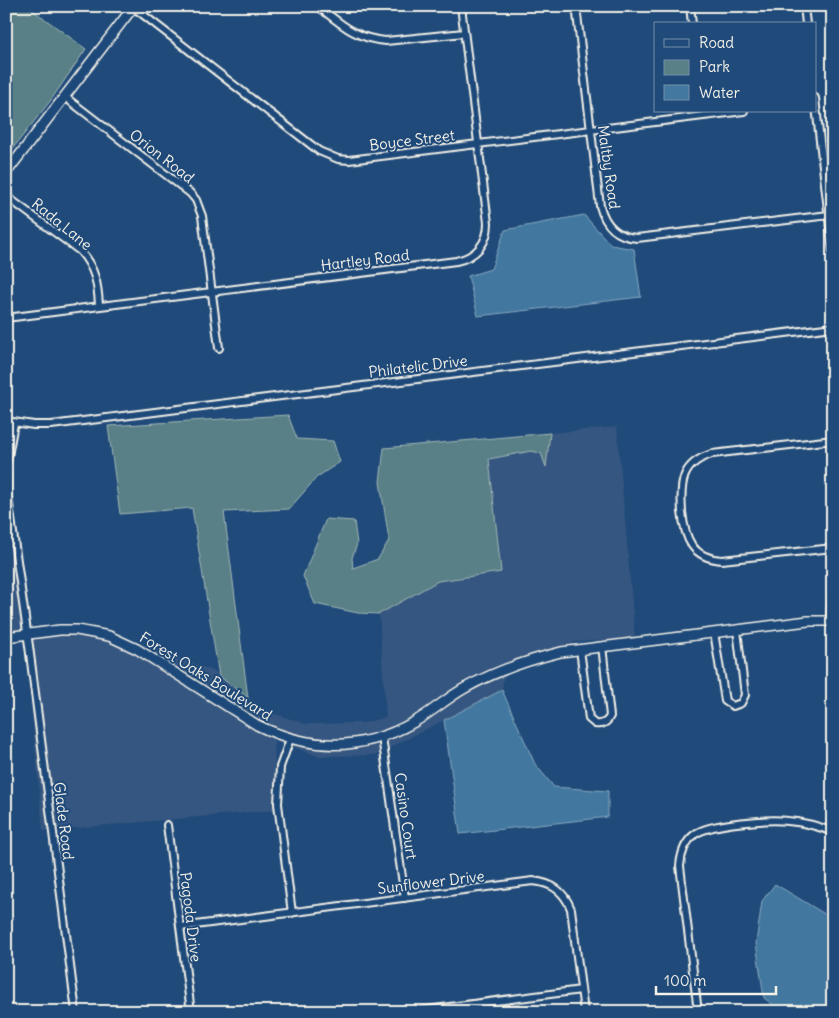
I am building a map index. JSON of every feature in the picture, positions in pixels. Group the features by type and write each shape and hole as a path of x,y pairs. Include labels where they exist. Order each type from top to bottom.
{"main road":[{"path":"6,174 133,7"},
{"name":"Forest Oaks Boulevard","path":"6,637 60,630 77,630 96,633 124,642 137,648 257,725 290,739 312,744 332,745 365,742 382,737 417,721 459,692 488,676 536,658 602,646 808,621 832,621"}],"street":[{"path":"318,6 351,32 374,40 386,41 464,32"},
{"name":"Hartley Road","path":"6,318 456,261 471,256 483,244 488,229 461,6"},
{"name":"Maltby Road","path":"576,6 602,215 611,228 624,236 637,238 830,215"},
{"path":"690,6 692,22"},
{"path":"804,6 806,22"},
{"name":"Boyce Street","path":"133,7 319,151 328,156 349,160 730,112"},
{"name":"Orion Road","path":"64,97 190,193 196,200 202,216 219,348"},
{"path":"816,102 833,253"},
{"name":"Rada Lane","path":"6,196 80,251 87,260 96,279 99,306"},
{"name":"Philatelic Drive","path":"6,421 34,426 51,425 833,326"},
{"name":"Glade Road","path":"14,423 8,449 7,484 76,1012"},
{"path":"833,440 704,456 689,468 680,491 685,534 694,549 709,558 722,560 833,548"},
{"path":"832,621 833,575"},
{"path":"714,632 725,701 733,706 741,703 745,695 737,630"},
{"path":"580,649 589,719 598,724 606,722 610,716 602,646"},
{"name":"Casino Court","path":"382,737 405,898"},
{"path":"290,739 280,767 278,804 292,913"},
{"path":"698,1012 680,866 680,857 687,843 701,830 711,827 770,821 804,823 833,832"},
{"name":"Pagoda Drive","path":"167,825 191,1012"},
{"name":"Sunflower Drive","path":"180,927 533,882 550,884 564,895 571,909 584,1012"},
{"path":"411,1012 582,990"}],"shaded area":[{"path":"617,427 635,638 576,642 506,663 461,685 400,725 364,737 331,740 295,736 258,721 138,644 148,645 218,673 219,676 266,711 306,724 364,723 386,717 379,614 438,581 501,572 489,459 531,451 541,453 546,465 550,433"},
{"path":"6,500 26,627 37,628 6,632"},
{"path":"60,635 93,637 122,646 255,729 293,745 312,748 349,749 384,741 419,725 465,693 504,674 502,690 376,755 318,756 274,740 276,810 43,831 25,639"}],"green space":[{"path":"6,6 27,6 86,49 51,100 6,157"},
{"path":"288,415 297,439 333,441 340,462 317,477 289,509 224,512 248,698 219,676 192,508 120,514 108,426"},
{"path":"550,433 546,467 541,453 531,451 489,459 501,572 438,581 379,614 358,613 315,604 303,576 326,519 354,521 357,544 352,558 353,568 378,559 389,540 380,482 384,448"}],"water":[{"path":"584,215 611,245 634,249 641,297 478,316 468,276 491,269 505,230"},
{"path":"502,690 535,764 554,787 608,791 608,817 460,834 444,720"},
{"path":"775,884 833,919 833,1011 781,1011 764,998 756,943 762,901"}]}
